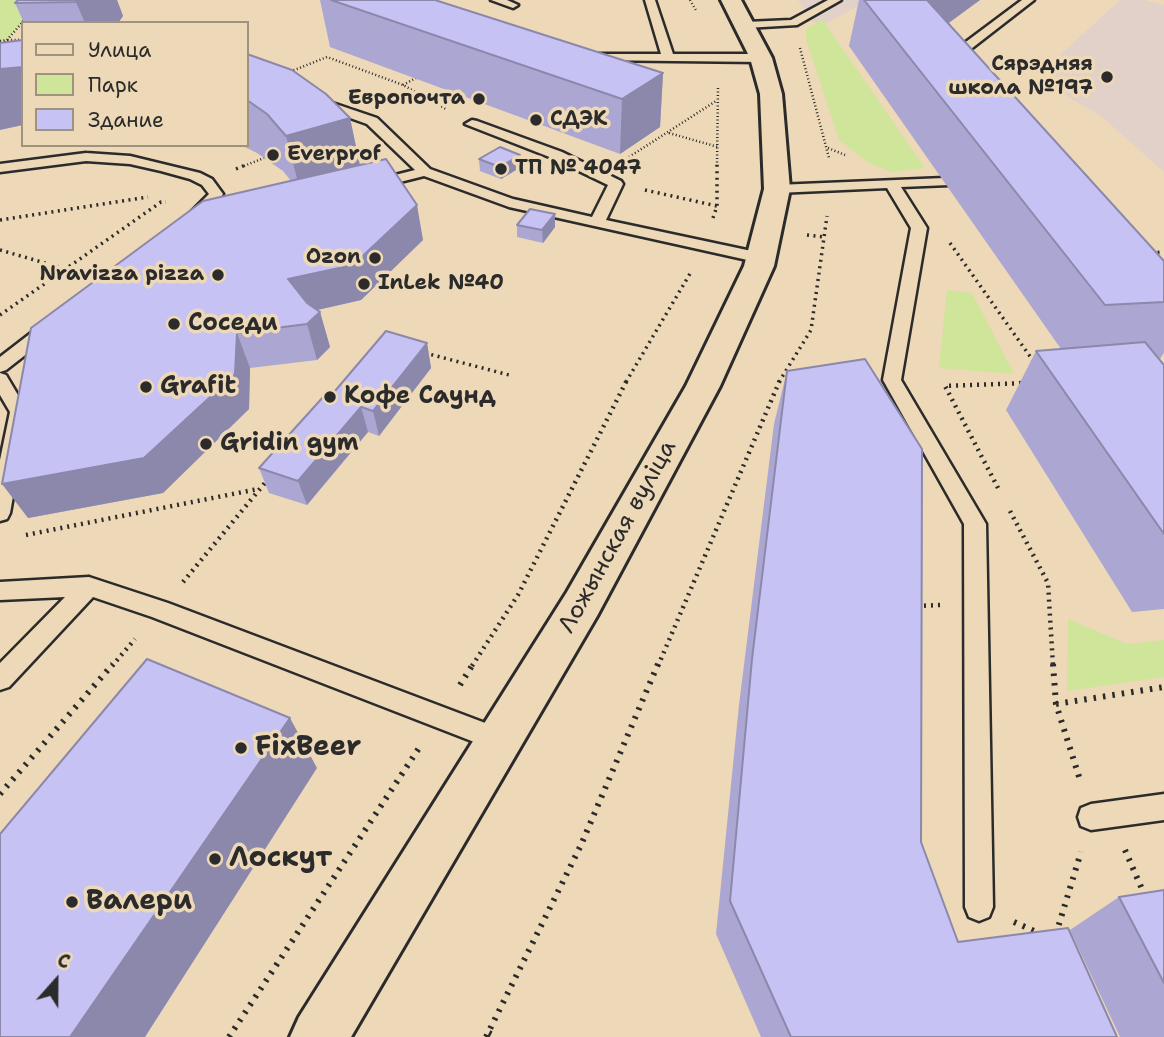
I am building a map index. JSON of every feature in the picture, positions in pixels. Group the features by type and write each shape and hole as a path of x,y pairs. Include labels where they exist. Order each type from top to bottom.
{"street":[{"name":"Ложынская вуліца","path":"319,1037 582,604 703,386 761,258 777,189 771,94 761,58 732,0"}],"lane":[{"path":"496,0 513,5"},
{"path":"650,0 668,58"},
{"path":"746,25 793,23 836,0"},
{"path":"966,75 951,58 1030,0"},
{"path":"580,58 761,58"},
{"path":"262,85 372,121 425,172 509,203 761,258"},
{"path":"472,124 602,174 616,184 597,222"},
{"path":"0,168 86,157 130,160 195,176 207,182 216,194 209,204 176,230"},
{"path":"356,189 425,172"},
{"path":"777,189 944,182"},
{"path":"891,183 919,228 892,380 975,524 979,906"},
{"path":"209,204 233,205"},
{"path":"0,366 66,315"},
{"path":"0,379 19,412 0,513"},
{"path":"0,591 89,586 160,610 500,740"},
{"path":"0,679 89,586"},
{"path":"1100,816 1164,807"}],"path":[{"path":"229,1037 518,595 611,408 704,246 717,206 717,101 722,58 690,0"},
{"path":"24,21 28,16"},
{"path":"497,1037 488,1035 581,845 783,373 811,330 831,186 828,148 793,23"},
{"path":"0,47 21,25"},
{"path":"0,41 21,40"},
{"path":"262,85 327,57 403,85 472,124"},
{"path":"346,64 353,61"},
{"path":"403,85 416,78"},
{"path":"602,174 717,101"},
{"path":"668,132 718,147"},
{"path":"228,172 264,158"},
{"path":"616,184 717,206"},
{"path":"0,220 156,195"},
{"path":"0,315 161,202"},
{"path":"0,250 66,269"},
{"path":"1142,254 1164,252"},
{"path":"424,352 513,376"},
{"path":"1003,497 945,386 1036,383"},
{"path":"0,794 160,610 277,468"},
{"path":"14,538 259,489"},
{"path":"1010,509 1048,583 1056,704 1100,816 1148,904"},
{"path":"1056,704 1164,687"},
{"path":"1055,940 1100,816"}],"shaded area":[{"path":"798,0 869,0 818,28"},
{"name":"Сярэдняя школа №197","path":"1120,0 1145,0 1164,5 1164,172 1101,116 1051,87 1048,66"}],"green space":[{"path":"0,0 42,0 7,40 0,41"},
{"path":"822,19 925,168 893,172 869,163 839,140 806,39 806,29"},
{"path":"947,290 972,293 1014,374 939,368"},
{"path":"1068,619 1127,644 1164,640 1164,677 1067,691"}],"building":[{"path":"18,0 77,0 15,3"},
{"path":"331,0 435,0 663,73 622,99"},
{"path":"864,0 927,0 1164,261 1164,302 1105,305"},
{"path":"21,40 21,67 0,69 0,43"},
{"path":"248,54 292,70 326,94 350,118 286,136 267,114 248,101"},
{"path":"500,147 520,155 500,167 479,159"},
{"path":"386,159 417,205 353,265 288,279 307,303 320,312 307,324 237,333 235,374 144,458 2,484 31,328 203,201"},
{"path":"530,209 555,214 542,230 517,225"},
{"path":"386,331 427,343 373,411 361,407 298,481 259,468 324,396 329,398"},
{"path":"1145,342 1164,365 1164,534 1036,351"},
{"path":"865,359 922,449 921,842 958,942 1068,928 1117,1037 791,1037 730,901 752,659 787,371"},
{"path":"147,659 290,718 70,1037 0,1037 0,834"},
{"path":"1164,890 1164,983 1119,897"}],"place":[{"name":"Сярэдняя школа №197","path":"1107,77"},
{"name":"Европочта","path":"479,99"},
{"name":"СДЭК","path":"536,120"},
{"name":"Everprof","path":"273,155"},
{"name":"ТП № 4047","path":"501,169"},
{"name":"Ozon","path":"375,258"},
{"name":"Nravizza pizza","path":"218,275"},
{"name":"InLek №40","path":"364,284"},
{"name":"Соседи","path":"174,324"},
{"name":"Grafit","path":"146,387"},
{"name":"Кофе Саунд","path":"330,397"},
{"name":"Gridin gym","path":"206,444"},
{"name":"FixBeer","path":"241,748"},
{"name":"Лоскут","path":"215,859"},
{"name":"Валери","path":"72,902"}]}
